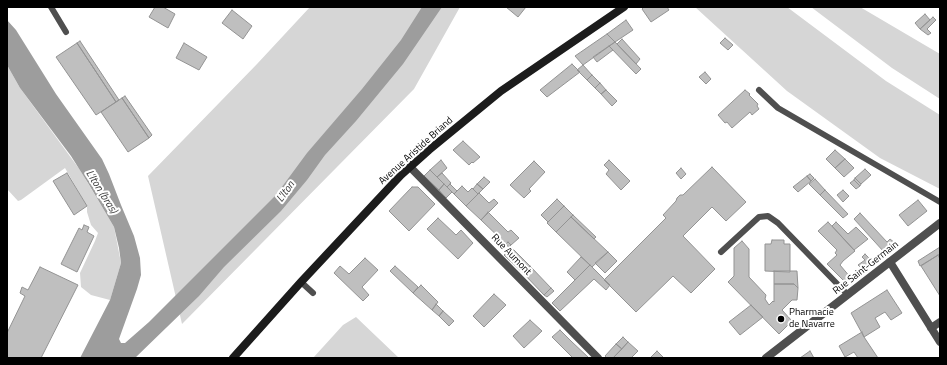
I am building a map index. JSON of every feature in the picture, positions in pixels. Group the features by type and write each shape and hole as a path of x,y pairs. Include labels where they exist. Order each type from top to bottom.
{"main road":[{"name":"Avenue Aristide Briand","path":"233,358 301,282 410,167 501,91 624,7"}],"street":[{"name":"Rue Aumont","path":"410,167 598,358"},
{"name":"Rue Saint-Germain","path":"766,358 940,223"},
{"path":"890,262 940,342"},
{"path":"931,328 940,322"}],"lane":[{"path":"52,7 66,32"},
{"path":"759,90 778,108 940,202"},
{"path":"721,252 759,217 768,216 778,223 848,295"},
{"path":"301,282 313,293"}],"shaded area":[{"path":"310,7 460,7 414,89 182,324 148,176"},
{"path":"695,7 787,7 886,81 940,115 940,189 880,158 787,91"},
{"path":"811,7 860,7 940,54 940,99 892,68"},
{"path":"7,65 20,88 80,170 114,227 121,263 110,300 91,295 81,287 80,273 98,233 91,225 87,212 87,206 65,168 21,200 18,201 7,189"},
{"path":"356,317 399,358 313,358 343,325"}],"water":[{"path":"422,7 442,7 403,64 356,121 325,155 307,180 281,211 224,267 199,296 135,358 80,358 110,300 121,263 119,248 114,227 88,183 71,156 20,88 7,65 7,20 16,30 56,94 102,159 134,236 140,258 141,275 119,339 121,343 125,343 149,322 276,195 307,153 362,89 401,40"}],"building":[{"path":"155,7 163,7 175,14 168,28 149,17"},
{"path":"506,7 526,7 518,17"},
{"path":"644,7 667,7 669,10 651,22 642,9"},
{"path":"232,10 252,26 243,39 222,23"},
{"path":"925,14 930,20 920,29 915,23"},
{"path":"933,17 936,20 927,29 931,33 928,35 920,29"},
{"path":"626,20 633,30 615,42 607,34"},
{"path":"607,34 615,42 583,65 575,56"},
{"path":"725,38 733,45 728,50 720,43"},
{"path":"622,39 640,59 636,64 617,44"},
{"path":"80,41 119,100 116,102 77,43"},
{"path":"615,42 641,69 636,74 609,46"},
{"path":"77,43 116,102 96,115 56,57"},
{"path":"184,43 207,57 199,70 176,58"},
{"path":"609,46 613,50 597,62 593,57"},
{"path":"572,64 580,72 547,97 540,90"},
{"path":"583,65 592,75 587,80 577,70"},
{"path":"705,72 711,79 706,84 699,77"},
{"path":"592,75 600,83 595,88 587,80"},
{"path":"600,83 606,90 601,94 595,88"},
{"path":"606,90 617,101 612,106 601,94"},
{"path":"745,90 758,104 757,106 759,109 752,115 750,112 732,128 718,115"},
{"path":"125,96 152,135 149,138 122,98"},
{"path":"122,98 149,138 128,152 101,112"},
{"path":"463,141 480,157 469,165 453,150"},
{"path":"835,150 845,159 835,168 826,159"},
{"path":"845,159 854,168 844,177 835,168"},
{"path":"441,160 447,168 437,177 430,170"},
{"path":"609,160 630,181 621,190 606,174 609,170 604,165"},
{"path":"534,161 545,172 529,189 531,191 524,198 510,185"},
{"path":"712,167 746,202 726,221 712,207 683,236 715,269 691,293 673,276 636,312 604,280 666,218 663,215 677,198 680,195 683,195"},
{"path":"681,168 686,174 681,179 676,173"},
{"path":"865,169 871,175 861,184 855,178"},
{"path":"430,170 444,184 439,190 424,176"},
{"path":"67,173 87,206 74,215 53,181"},
{"path":"442,173 451,183 447,187 437,177"},
{"path":"810,174 814,178 811,181 807,176"},
{"path":"807,176 811,181 798,192 793,187"},
{"path":"484,177 490,182 483,189 477,184"},
{"path":"855,178 861,184 860,186 854,180"},
{"path":"815,179 825,190 820,195 809,184"},
{"path":"854,180 860,186 856,189 850,183"},
{"path":"444,184 452,192 446,198 439,190"},
{"path":"450,184 457,191 454,194 447,187"},
{"path":"477,184 483,189 478,194 473,189"},
{"path":"462,186 468,192 472,188 478,194 466,206 454,194"},
{"path":"412,187 418,187 435,204 409,231 389,211"},
{"path":"825,190 848,214 843,218 820,195"},
{"path":"843,190 849,196 843,202 837,195"},
{"path":"479,193 489,203 494,199 498,203 481,220 466,206"},
{"path":"557,199 564,206 548,222 541,215"},
{"path":"918,200 927,211 908,226 899,215"},
{"path":"564,206 573,215 556,232 547,223"},
{"path":"488,212 508,232 511,230 519,238 511,245 508,242 506,244 481,220"},
{"path":"860,213 887,242 890,239 895,243 884,252 854,219"},
{"path":"573,215 596,237 594,239 571,217"},
{"path":"571,217 608,252 592,267 556,232"},
{"path":"438,218 456,235 461,230 473,243 458,259 427,229"},
{"path":"828,222 855,251 840,265 851,278 845,282 827,264 837,255 835,253 837,250 818,231"},
{"path":"836,222 848,234 856,227 868,239 854,250 832,226"},
{"path":"84,225 89,227 87,232 94,236 77,272 61,264 79,228 82,230"},
{"path":"772,240 784,240 784,244 790,244 790,272 765,271 765,244 771,244"},
{"path":"742,241 749,249 749,277 766,295 765,299 769,305 773,301 774,302 774,284 794,284 798,288 797,300 792,300 782,310 792,321 779,334 728,282 734,276 734,248"},
{"path":"508,242 512,248 510,249 506,244"},
{"path":"940,247 940,254 920,266 918,261"},
{"path":"512,248 530,266 523,273 504,255"},
{"path":"608,252 617,261 605,273 595,263"},
{"path":"865,254 872,261 862,269 858,265 865,260 862,257"},
{"path":"938,255 940,259 940,296 921,266"},
{"path":"581,257 590,265 575,280 567,272"},
{"path":"365,258 378,270 362,287 369,295 363,301 334,273 340,266 349,274"},
{"path":"590,265 610,285 606,290 594,279 560,311 552,303"},
{"path":"395,266 418,287 413,293 390,271"},
{"path":"530,266 551,288 544,295 523,273"},
{"path":"40,267 78,285 41,358 7,358 7,333 25,296 20,293 22,287 28,290"},
{"path":"774,271 797,271 798,288 794,284 774,284"},
{"path":"421,285 438,302 432,310 413,293"},
{"path":"551,288 554,291 547,297 544,295"},
{"path":"887,290 902,313 891,320 885,312 875,318 880,327 864,337 851,313"},
{"path":"494,294 506,305 484,327 473,316"},
{"path":"436,304 443,311 439,316 432,310"},
{"path":"751,305 763,317 740,335 729,322"},
{"path":"443,311 454,321 449,326 439,316"},
{"path":"530,320 542,331 524,348 513,336"},
{"path":"560,330 589,358 573,358 552,337"},
{"path":"862,332 878,358 858,358 854,352 845,357 839,346"},
{"path":"623,337 628,342 622,349 616,344"},
{"path":"628,342 638,351 631,358 613,358"},
{"path":"616,344 622,349 613,358 607,358 605,356"},
{"path":"657,351 664,358 650,358"},
{"path":"810,351 814,358 800,358"}],"place":[{"name":"Pharmacie de Navarre","path":"781,319"}],"water label":[{"name":"L'Iton (bras)","path":"101,192"},
{"name":"L'Iton","path":"286,192"}]}
